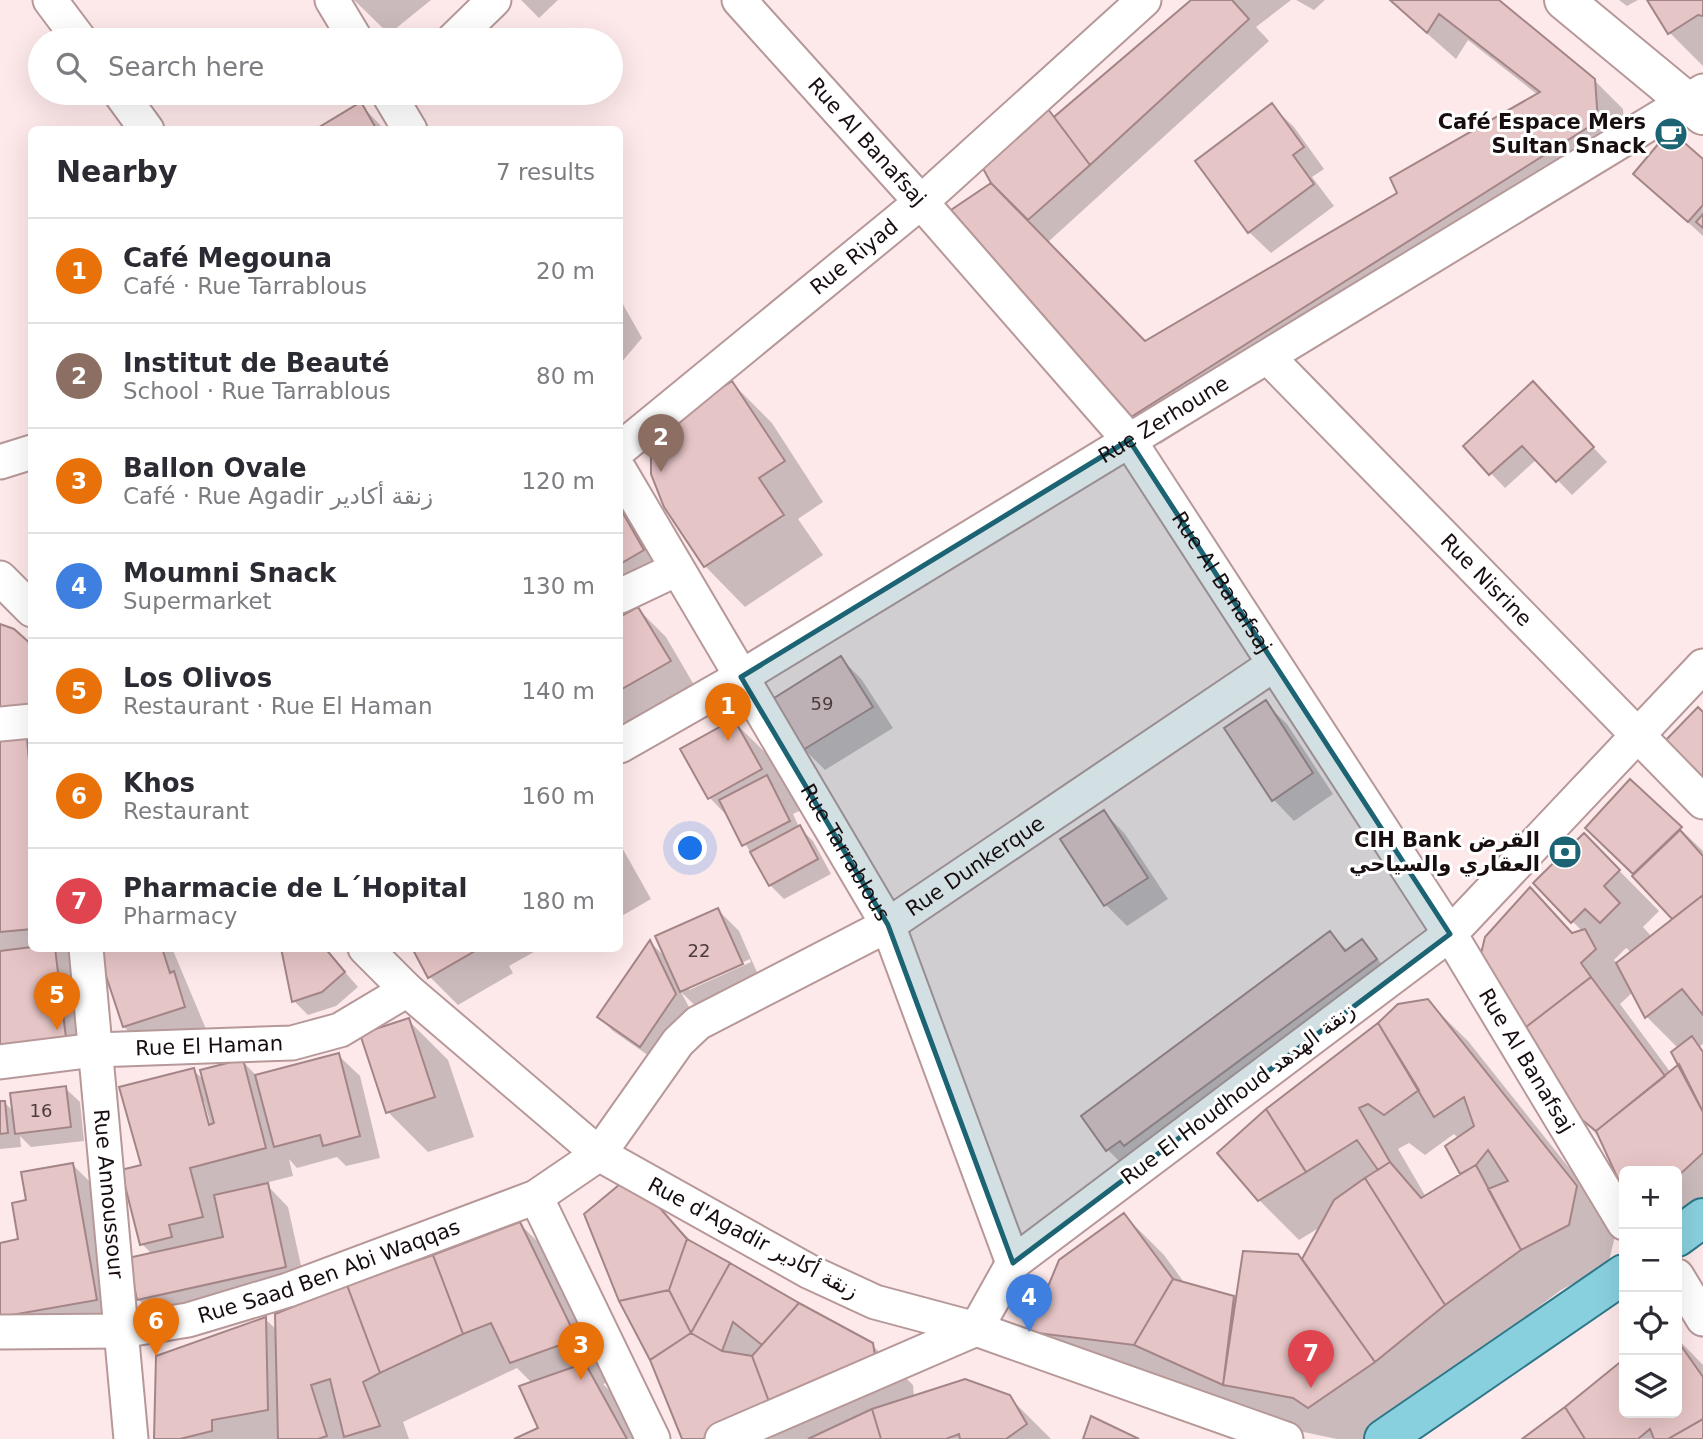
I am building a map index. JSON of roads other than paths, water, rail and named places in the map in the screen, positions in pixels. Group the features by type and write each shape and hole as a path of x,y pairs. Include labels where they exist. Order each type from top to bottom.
{"main road":[{"path":"1682,1233 1703,1218"},
{"path":"1384,1439 1619,1277"}],"street":[{"path":"50,0 71,28"},
{"path":"332,0 349,28"},
{"path":"465,28 494,0"},
{"name":"Rue Al Banafsaj","path":"739,0 921,202 1129,440 1450,934 1619,1215"},
{"name":"Rue Riyad","path":"623,447 921,202 1144,0"},
{"path":"1564,0 1697,102"},
{"name":"Rue Zerhoune","path":"623,744 741,677 1268,356 1697,102"},
{"path":"129,105 144,126"},
{"path":"399,105 409,126"},
{"name":"Rue Nisrine","path":"1268,356 1703,802"},
{"path":"0,462 28,453"},
{"name":"Rue Tarrablous","path":"623,476 888,925 1013,1262"},
{"path":"623,595 677,569"},
{"path":"0,578 28,606"},
{"name":"Rue Dunkerque","path":"599,1154 678,1042 698,1023 888,925 1273,665"},
{"name":"Rue El Houdhoud زنقة الهدهد","path":"976,1329 1013,1262 1450,934 1703,666"},
{"path":"0,724 28,722"},
{"name":"Rue Annoussour","path":"86,952 131,1439"},
{"name":"Rue d'Agadir زنقة أكادير","path":"369,952 407,990 599,1154 821,1277 875,1302 976,1329 1286,1439"},
{"name":"Rue El Haman","path":"0,1062 96,1050 292,1043 340,1030 407,990"},
{"name":"Rue Saad Ben Abi Waqqas","path":"0,1332 121,1331 188,1320 288,1290 536,1197 599,1154"},
{"path":"536,1197 653,1439"},
{"path":"1682,1284 1703,1319"},
{"path":"722,1439 976,1329"}],"place":[{"name":"Café Espace Mers Sultan Snack","path":"1671,134"},
{"name":"Institut de Beauté","path":"661,472"},
{"name":"Café Megouna","path":"728,741"},
{"name":"CIH Bank القرض العقاري والسياحي","path":"1565,852"},
{"name":"Los Olivos","path":"57,1030"},
{"name":"Moumni Snack","path":"1029,1332"},
{"name":"Khos","path":"156,1356"},
{"name":"Ballon Ovale","path":"581,1380"},
{"name":"Pharmacie de L´Hopital","path":"1311,1388"}]}
